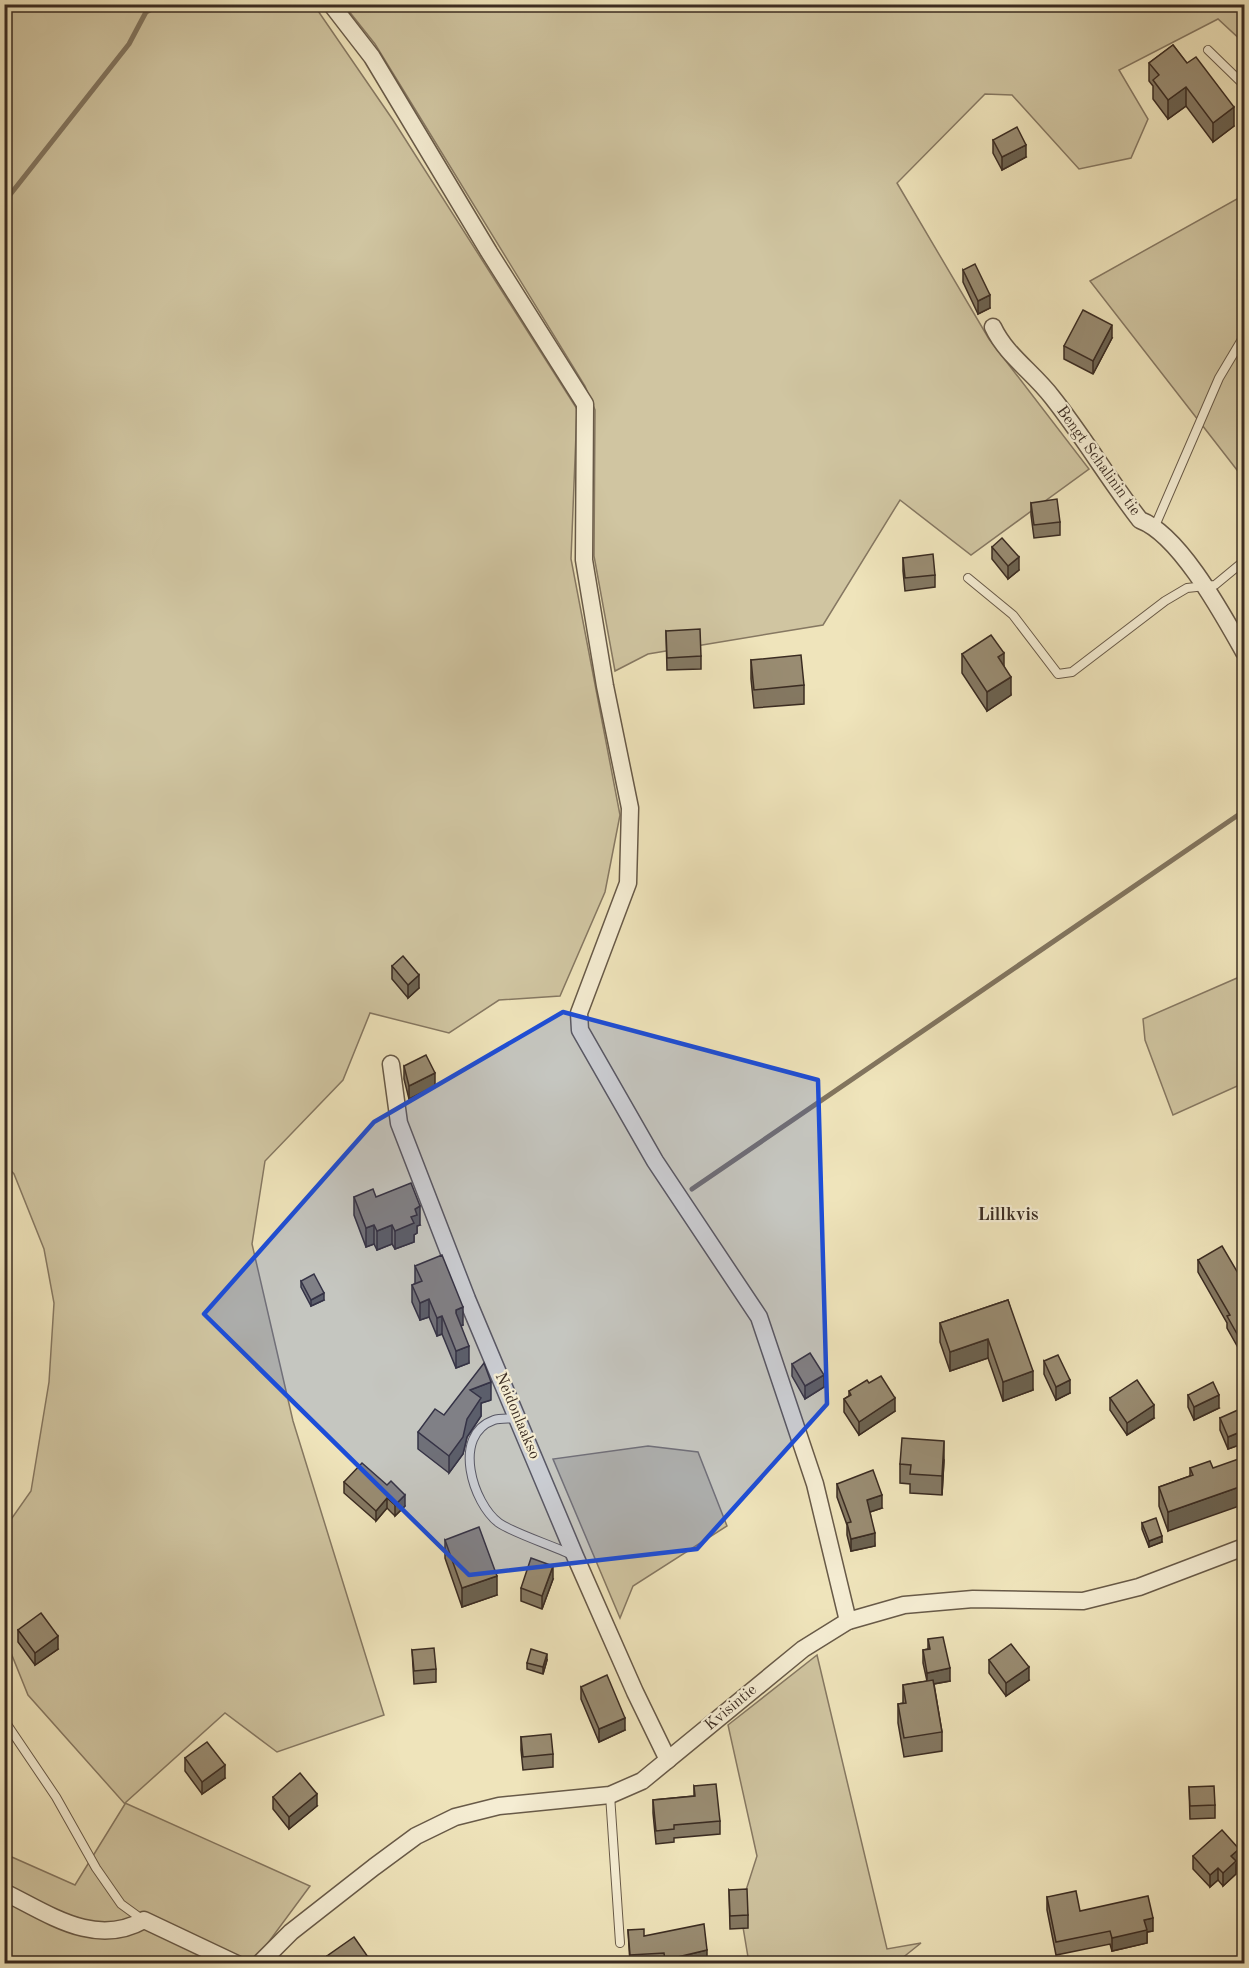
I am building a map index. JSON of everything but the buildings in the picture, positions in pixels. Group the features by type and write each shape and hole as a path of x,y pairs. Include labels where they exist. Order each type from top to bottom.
{"street":[{"path":"331,4 372,57 489,252 585,404 584,561 605,686 630,808 628,884 579,1013 580,1030 655,1161 759,1317 815,1484 848,1620"},
{"name":"Bengt Schalinin tie","path":"993,327 1000,342 1040,382 1077,429 1140,520 1155,526 1204,584 1245,652"},
{"name":"Neidonlaakso","path":"391,1064 399,1123 575,1556 635,1692 668,1760"},
{"name":"Kvisintie","path":"259,1964 291,1932 374,1867 416,1836 455,1817 499,1806 610,1796 642,1781 803,1649 848,1620 904,1605 973,1599 1083,1601 1139,1587 1245,1547"},
{"path":"4,1892 63,1921 101,1933 129,1929 144,1920 237,1964"}],"lane":[{"path":"1208,50 1245,85"},
{"path":"1155,526 1219,378 1245,336"},
{"path":"968,578 1013,615 1058,674 1072,672 1187,588 1204,584 1215,585 1245,561"},
{"path":"517,1418 494,1420 483,1427 472,1440 469,1455 479,1496 500,1524 575,1556"},
{"path":"4,1720 56,1797 96,1868 121,1904 144,1920"},
{"path":"610,1796 620,1943"}],"highlighted area":[{"path":"563,1012 818,1080 827,1404 697,1549 469,1575 204,1314 374,1122"}],"shaded area":[{"path":"1244,4 1244,43 1218,19 1119,70 1148,119 1131,158 1079,169 1012,95 985,94 897,183 989,339 1089,469 971,555 900,500 823,625 648,654 615,671 594,556 595,410 585,386 375,44 344,5"},
{"path":"4,5 314,5 393,120 577,409 571,559 620,815 605,892 560,996 499,1000 449,1033 370,1013 343,1080 265,1161 252,1244 293,1421 384,1715 277,1752 225,1713 125,1803 310,1886 253,1963 5,1963 5,1854 75,1885 125,1804 28,1695 5,1638 5,1528 31,1491 49,1382 54,1303 44,1249 14,1174 4,1163"},
{"path":"1244,195 1244,479 1090,281"},
{"path":"1244,975 1244,1083 1173,1115 1145,1040 1143,1019"},
{"path":"648,1446 698,1452 727,1526 633,1586 620,1618 553,1459"},
{"path":"817,1655 887,1949 921,1943 896,1963 749,1963 740,1909 757,1856 728,1725"}],"waterway":[{"path":"9,196 129,44 146,12 162,4"},
{"path":"692,1189 1244,811"}],"district":[{"name":"Lillkvis","path":"1008,1215"}]}
